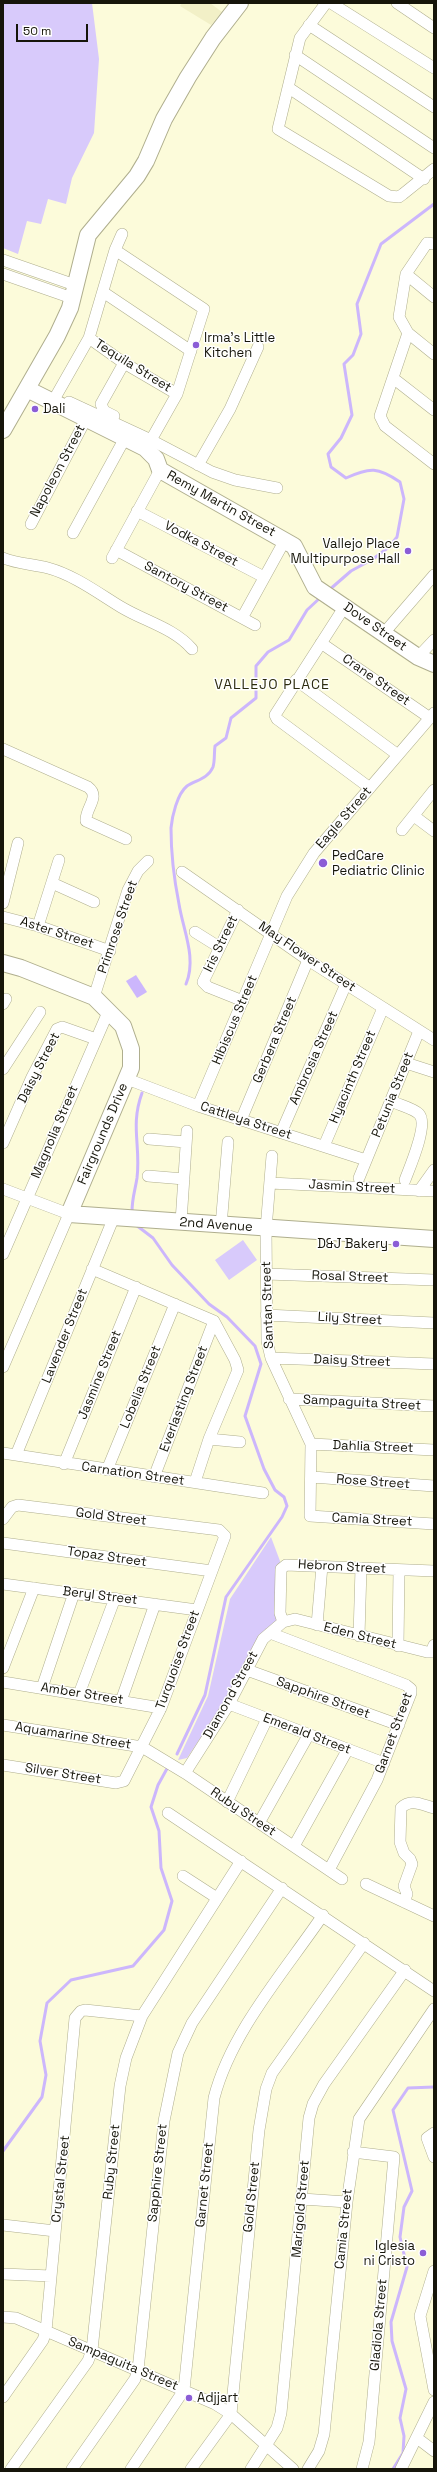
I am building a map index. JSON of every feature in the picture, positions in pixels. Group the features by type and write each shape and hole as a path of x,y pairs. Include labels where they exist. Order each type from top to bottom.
{"street":[{"path":"5,424 57,336 74,292 88,235 137,176 146,161 164,119 188,77 213,38 240,3"},
{"path":"326,3 300,38 295,55 289,88 278,124 280,130 389,196 399,197 424,179 434,169"},
{"path":"331,3 434,68"},
{"path":"397,3 434,28"},
{"path":"309,25 434,107"},
{"path":"295,55 434,148"},
{"path":"289,88 424,179"},
{"path":"122,234 115,250 89,338 54,399 152,437"},
{"path":"431,243 406,274 399,317 408,333 434,354"},
{"path":"115,250 201,305 204,312 177,394 152,437"},
{"path":"3,260 74,292"},
{"path":"3,274 74,292"},
{"path":"406,274 434,297"},
{"path":"103,292 191,351"},
{"path":"408,333 394,378 380,413 380,419 385,426 434,464"},
{"name":"Tequila Street","path":"89,338 124,363 177,394"},
{"path":"198,465 230,409 258,347"},
{"path":"124,363 101,404 104,411 152,437 198,465 235,480 277,488"},
{"path":"394,378 434,410"},
{"name":"Remy Martin Street","path":"27,389 54,399 86,419 145,448 156,459 160,470 297,548 313,584 324,592"},
{"name":"Napoleon Street","path":"30,524 86,419"},
{"path":"73,533 125,438"},
{"path":"138,511 160,470"},
{"name":"Santory Street","path":"138,511 114,554 255,625"},
{"name":"Vodka Street","path":"138,511 264,577"},
{"path":"242,618 285,540"},
{"path":"3,558 29,566 48,568 85,584 121,607 186,642 192,649"},
{"path":"384,633 434,575"},
{"name":"Dove Street","path":"324,592 418,657 434,664"},
{"path":"345,606 275,713 275,717 370,788"},
{"path":"418,657 434,640"},
{"name":"Crane Street","path":"321,643 432,716"},
{"path":"296,680 398,755"},
{"name":"Eagle Street","path":"272,933 299,874 432,716"},
{"path":"3,749 93,790 94,797 86,821 126,839"},
{"path":"402,830 434,790"},
{"path":"414,816 434,831"},
{"path":"3,903 18,843"},
{"path":"38,926 59,860"},
{"name":"Primrose Street","path":"94,997 110,951 128,890 138,871 148,861"},
{"name":"May Flower Street","path":"182,872 272,933 308,960 434,1040"},
{"path":"52,883 94,902"},
{"name":"Iris Street","path":"238,910 203,982 208,987 243,1001"},
{"name":"Aster Street","path":"3,917 38,926 110,951"},
{"path":"195,932 219,947"},
{"name":"Hibiscus Street","path":"198,1106 272,933"},
{"name":"Gerbera Street","path":"241,1120 308,960"},
{"name":"Fairgrounds Drive","path":"3,963 21,968 94,997 124,1026 129,1042 131,1068 3,1367"},
{"name":"Ambrosia Street","path":"281,1133 346,984"},
{"name":"Hyacinth Street","path":"324,1146 383,1008"},
{"name":"Magnolia Street","path":"3,1254 109,1010"},
{"path":"3,1069 40,1012"},
{"name":"Daisy Street","path":"3,1143 32,1077 57,1029 62,1027 96,1040"},
{"name":"Petunia Street","path":"359,1178 418,1031"},
{"path":"406,1063 434,1072"},
{"name":"Cattleya Street","path":"127,1079 198,1106 366,1160"},
{"path":"391,1101 419,1113 422,1119 418,1147 404,1180"},
{"path":"149,1139 187,1136 181,1222"},
{"path":"221,1226 228,1142"},
{"name":"Santan Street","path":"272,1156 266,1229 267,1341 271,1358 311,1444 312,1477 310,1516"},
{"path":"419,1190 434,1170"},
{"path":"148,1176 184,1179"},
{"name":"Jasmin Street","path":"270,1183 434,1191"},
{"name":"2nd Avenue","path":"3,1189 69,1214 221,1226 434,1239"},
{"name":"Lavender Street","path":"16,1455 114,1217"},
{"path":"92,1269 214,1321 235,1360 238,1370 209,1438 195,1482"},
{"name":"Rosal Street","path":"266,1274 434,1280"},
{"name":"Jasmine Street","path":"64,1464 136,1287"},
{"name":"Lobelia Street","path":"107,1470 175,1304"},
{"name":"Lily Street","path":"266,1315 434,1324"},
{"name":"Everlasting Street","path":"154,1477 214,1321"},
{"name":"Daisy Street","path":"271,1358 434,1364"},
{"name":"Sampaguita Street","path":"289,1399 434,1406"},
{"path":"209,1438 240,1442"},
{"name":"Dahlia Street","path":"311,1444 434,1450"},
{"name":"Carnation Street","path":"3,1453 64,1464 263,1493"},
{"name":"Rose Street","path":"312,1477 434,1486"},
{"name":"Gold Street","path":"3,1519 12,1508 18,1505 219,1530 224,1533"},
{"name":"Camia Street","path":"310,1516 434,1524"},
{"name":"Turquoise Street","path":"122,1783 161,1708 225,1538 224,1533"},
{"name":"Topaz Street","path":"3,1543 212,1571"},
{"name":"Hebron Street","path":"283,1622 280,1613 282,1567 288,1564 399,1570 434,1570"},
{"path":"317,1625 322,1566"},
{"path":"359,1636 361,1568"},
{"path":"398,1646 399,1570"},
{"name":"Beryl Street","path":"3,1584 197,1610"},
{"path":"3,1668 34,1588"},
{"path":"42,1688 74,1593"},
{"path":"80,1694 115,1598"},
{"path":"121,1700 155,1604"},
{"name":"Eden Street","path":"283,1622 295,1619 398,1646 427,1652 431,1652 434,1646"},
{"name":"Diamond Street","path":"185,1773 229,1704 257,1649 270,1633 283,1622"},
{"name":"Garnet Street","path":"270,1633 409,1686 411,1693 384,1763 329,1870"},
{"name":"Sapphire Street","path":"247,1670 399,1725"},
{"name":"Amber Street","path":"3,1682 121,1700 161,1708"},
{"name":"Emerald Street","path":"229,1704 384,1763"},
{"path":"227,1802 267,1719"},
{"name":"Aquamarine Street","path":"3,1725 142,1747"},
{"path":"259,1823 309,1734"},
{"name":"Ruby Street","path":"142,1747 185,1773 342,1879"},
{"path":"294,1846 348,1749"},
{"name":"Silver Street","path":"3,1765 122,1783"},
{"path":"404,1902 406,1894 404,1886 412,1864 410,1859 404,1853 400,1842 401,1808 406,1803 412,1802 434,1808"},
{"path":"168,1813 323,1915 434,1991"},
{"name":"Ruby Street","path":"11,2469 88,2361 92,2350 120,2086 126,2058 142,2016 241,1861"},
{"path":"183,1876 217,1898"},
{"path":"366,1884 434,1916"},
{"name":"Sapphire Street","path":"72,2469 135,2379 138,2370 164,2121 178,2053 192,2023 282,1888"},
{"name":"Garnet Street","path":"131,2469 184,2390 213,2105 220,2072 238,2038 323,1915"},
{"name":"Gold Street","path":"231,2414 259,2130 266,2089 272,2073 364,1943"},
{"name":"Marigold Street","path":"251,2469 277,2428 281,2413 309,2118 313,2104 324,2084 405,1970"},
{"name":"Camia Street","path":"308,2469 319,2452 324,2434 347,2202 358,2119 434,2009"},
{"name":"Crystal Street","path":"3,2397 43,2340 46,2331 76,2018 81,2011 85,2010 142,2016"},
{"path":"434,2133 426,2138 434,2156"},
{"name":"Gladiola Street","path":"353,2152 394,2157 369,2442 362,2469"},
{"path":"302,2199 347,2202"},
{"path":"3,2225 55,2230"},
{"path":"434,2271 431,2295 420,2316 434,2390"},
{"path":"3,2274 51,2276"},
{"path":"3,2317 11,2316 46,2331"},
{"name":"Sampaguita Street","path":"46,2331 184,2390 231,2414 293,2469"},
{"path":"425,2340 434,2347"},
{"path":"401,2469 434,2402"},
{"path":"191,2469 231,2414"},
{"path":"417,2438 434,2451"}],"shaded area":[{"path":"3,3 92,3 99,59 94,133 72,178 66,204 48,199 41,224 27,221 18,254 3,248"},
{"path":"182,3 210,3 222,12 211,25 180,6"},
{"path":"136,975 147,992 137,998 126,981"},
{"path":"243,1240 257,1260 229,1280 215,1260"},
{"path":"271,1537 280,1561 275,1614 279,1622 187,1758 178,1760 208,1696 230,1599"}],"waterway":[{"path":"328,591 351,571 373,559 389,547 397,537 404,499 400,482 380,471 374,470 368,470 346,478 331,467 328,454 341,438 352,415 344,364 353,355 361,334 357,304 381,244 434,204"},
{"path":"186,984 189,974 190,954 177,895 173,866 171,828 180,794 187,786 205,777 211,771 214,765 215,746 226,738 231,718 256,698 256,666 268,652 289,640 307,610 321,597"},
{"path":"132,1212 138,1167 136,1126 142,1093"},
{"path":"136,1225 153,1238 172,1265 209,1304 227,1317 255,1346 261,1364 245,1416 264,1469 275,1490 284,1497 287,1506 282,1517 226,1597 205,1695 177,1754"},
{"path":"3,2151 42,2097 46,2075 40,2041 47,2003 71,1980 133,1966 164,1930 172,1901 161,1868 159,1831 151,1807 158,1785 169,1765"},
{"path":"393,2469 403,2453 404,2436 400,2418 406,2389 392,2341 391,2322 407,2267 400,2237 404,2207 412,2191 393,2110 408,2088 434,2087"}],"place":[{"name":"Irma's Little Kitchen","path":"196,345"},
{"name":"Dali","path":"35,409"},
{"name":"Vallejo Place Multipurpose Hall","path":"408,551"},
{"name":"PedCare Pediatric Clinic","path":"323,863"},
{"name":"D&J Bakery","path":"396,1244"},
{"name":"Iglesia ni Cristo","path":"423,2253"},
{"name":"Adjjart","path":"189,2398"}],"district":[{"name":"VALLEJO PLACE","path":"272,685"}]}
